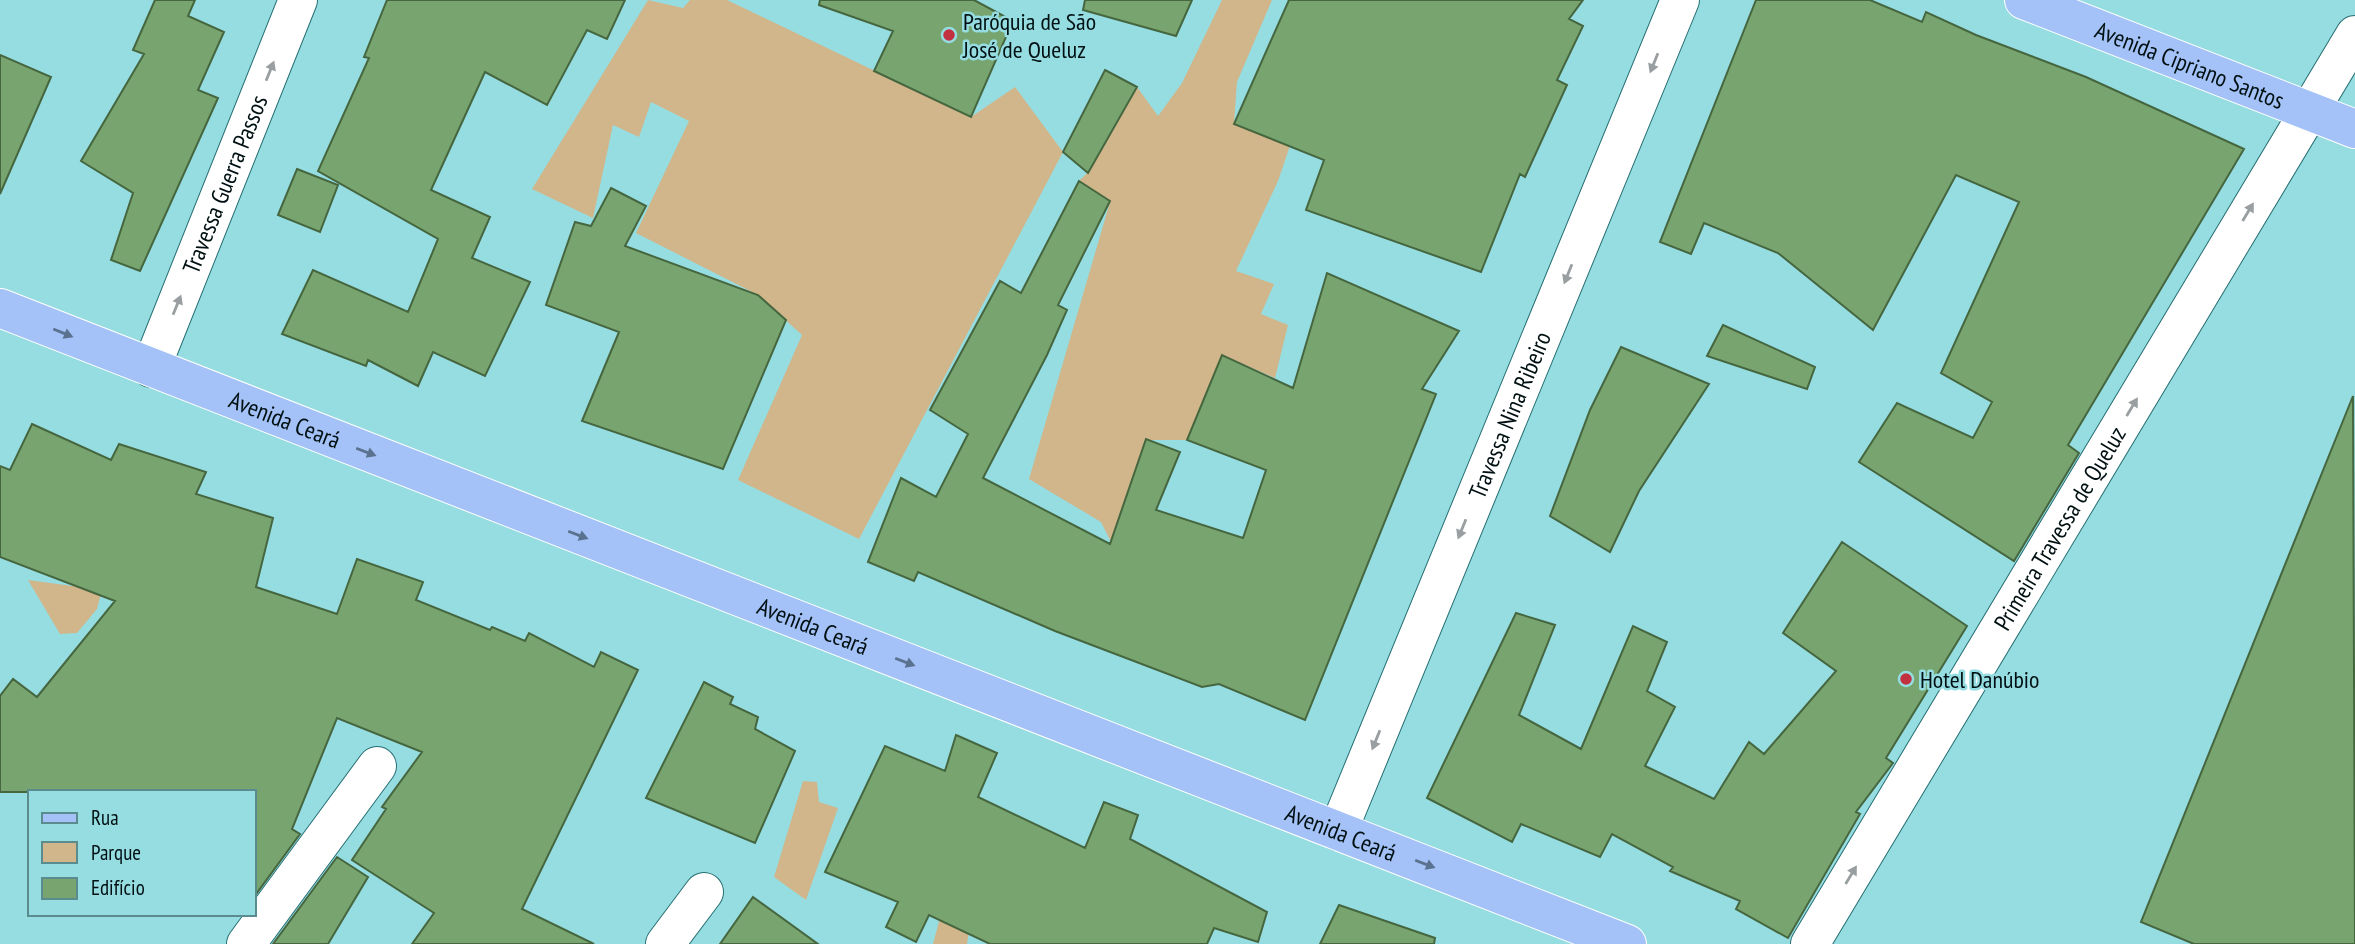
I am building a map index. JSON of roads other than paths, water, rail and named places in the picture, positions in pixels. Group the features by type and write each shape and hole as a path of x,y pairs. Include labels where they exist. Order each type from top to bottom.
{"main road":[{"name":"Avenida Cipriano Santos","path":"2024,0 2355,129"},
{"name":"Avenida Ceará","path":"0,308 1627,944"}],"street":[{"name":"Travessa Guerra Passos","path":"151,368 298,0"},
{"name":"Travessa Nina Ribeiro","path":"1338,831 1680,0"},
{"name":"Primeira Travessa de Queluz","path":"1810,944 2355,35"},
{"path":"246,944 377,766"},
{"path":"665,944 704,892"}],"place":[{"name":"Paróquia de São José de Queluz","path":"949,35"},
{"name":"Hotel Danúbio","path":"1906,679"}]}
